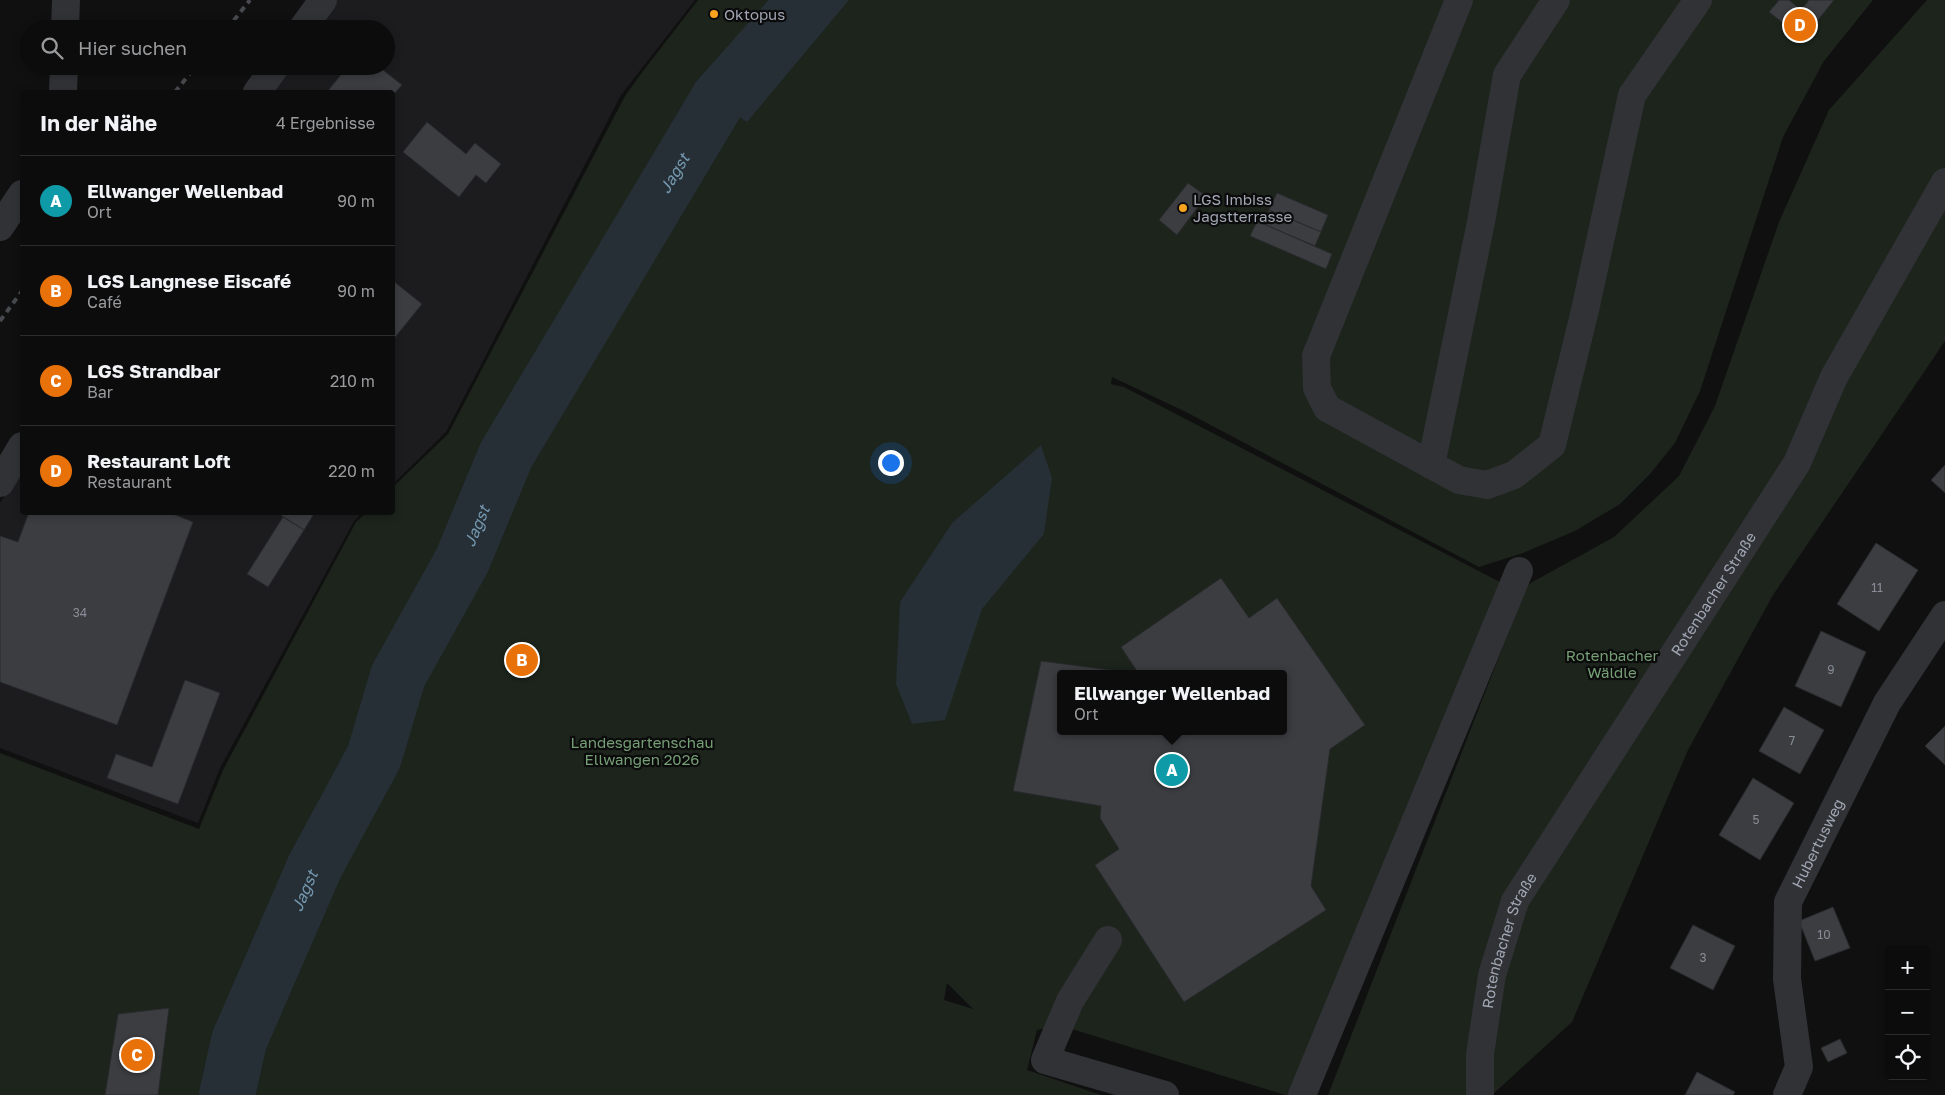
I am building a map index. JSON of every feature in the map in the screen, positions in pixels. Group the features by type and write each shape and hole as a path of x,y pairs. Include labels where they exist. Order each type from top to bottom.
{"street":[{"path":"65,20 66,0"},
{"path":"309,20 323,0"},
{"path":"1459,0 1316,356 1317,388 1327,408 1459,480 1487,485 1514,476 1552,446 1585,310 1632,95 1698,0"},
{"path":"1431,464 1481,222 1507,75 1556,0"},
{"path":"63,90 64,75"},
{"path":"258,90 269,75"},
{"name":"Rotenbacher Straße","path":"1480,1095 1480,1054 1492,976 1514,901 1797,463 1834,377 1945,182"},
{"path":"0,227 20,197"},
{"path":"0,483 20,449"},
{"path":"1302,1095 1519,571"},
{"name":"Hubertusweg","path":"1787,1095 1799,1067 1787,979 1788,902 1887,703 1945,615"},
{"path":"1108,940 1070,1001 1044,1060 1165,1095"}],"shaded area":[{"path":"335,0 695,0 621,95 446,432 395,482 395,90 272,90 283,75 395,75 395,20 321,20"},
{"path":"773,0 849,0 747,122 701,92"},
{"path":"1041,445 1052,478 1044,534 982,609 945,720 912,724 896,684 900,602 952,523"},
{"path":"20,470 20,515 360,515 354,521 220,768 198,823 0,748 0,503"}],"green space":[{"name":"Landesgartenschau Ellwangen 2026","path":"698,0 1873,0 1824,61 1783,137 1700,391 1675,443 1650,474 1620,504 1575,531 1523,553 1479,567 1186,412 1112,377 1111,384 1124,387 1500,582 1301,1095 1285,1095 1059,1025 1037,1030 1027,1070 1101,1095 0,1095 0,753 199,829 223,770 356,522 364,515 395,515 395,485 448,434 625,96","holes":["947,983 973,1009 944,1000"]},
{"name":"Rotenbacher Wäldle","path":"1927,0 1945,0 1945,341 1773,595 1688,750 1572,1022 1492,1095 1328,1095 1527,585 1614,537 1679,476 1715,406 1779,222 1829,110"}],"building":[{"path":"1779,0 1789,0 1801,10 1809,0 1834,0 1803,39 1769,12"},
{"path":"341,75 389,75 402,85 395,93 395,90 329,90"},
{"path":"427,122 466,154 475,143 501,164 486,183 476,175 459,197 403,152"},
{"name":"LGS Imbiss Jagstterrasse","path":"1188,183 1206,196 1177,235 1159,220"},
{"path":"1277,193 1328,215 1321,232 1269,210"},
{"path":"1269,210 1321,232 1315,246 1263,224"},
{"path":"1257,221 1332,254 1326,269 1250,236"},
{"path":"395,282 422,304 395,337"},
{"path":"1945,465 1945,493 1931,480"},
{"path":"28,515 176,515 193,522 117,725 0,682 0,536 18,542"},
{"path":"281,515 313,515 304,530"},
{"path":"283,517 304,530 268,587 247,574"},
{"path":"1876,543 1918,570 1879,631 1837,604"},
{"path":"1221,578 1249,618 1277,598 1365,725 1330,749 1311,886 1326,910 1184,1002 1095,865 1119,849 1100,818 1101,806 1013,791 1041,661 1110,670 1057,670 1057,735 1287,735 1287,670 1136,670 1121,647"},
{"path":"1821,631 1866,652 1841,707 1795,686"},
{"path":"528,647 535,662 516,673 509,658"},
{"path":"185,680 220,693 178,804 107,778 116,754 152,767"},
{"path":"1784,707 1824,730 1800,774 1759,751"},
{"path":"1945,726 1945,765 1925,746"},
{"path":"1753,778 1794,803 1760,860 1719,835"},
{"path":"1833,907 1850,948 1815,961 1799,921"},
{"path":"1693,925 1735,946 1713,990 1670,968"},
{"path":"169,1008 158,1095 105,1095 118,1014"},
{"path":"1840,1039 1847,1053 1828,1062 1821,1048"},
{"path":"1697,1072 1735,1092 1733,1095 1685,1095"}],"waterway":[{"name":"Jagst","path":"227,1095 239,1041 315,866 374,757 398,676 462,561 506,455 719,98 806,0"}],"railway":[{"path":"234,20 250,0"},
{"path":"177,90 189,75"},
{"path":"0,321 20,294"}],"place":[{"name":"Oktopus","path":"714,14"},
{"name":"Restaurant Loft","path":"1800,25"},
{"name":"LGS Imbiss Jagstterrasse","path":"1183,208"},
{"name":"LGS Langnese Eiscafé","path":"522,660"},
{"name":"Ellwanger Wellenbad","path":"1172,770"},
{"name":"LGS Strandbar","path":"137,1055"}]}
